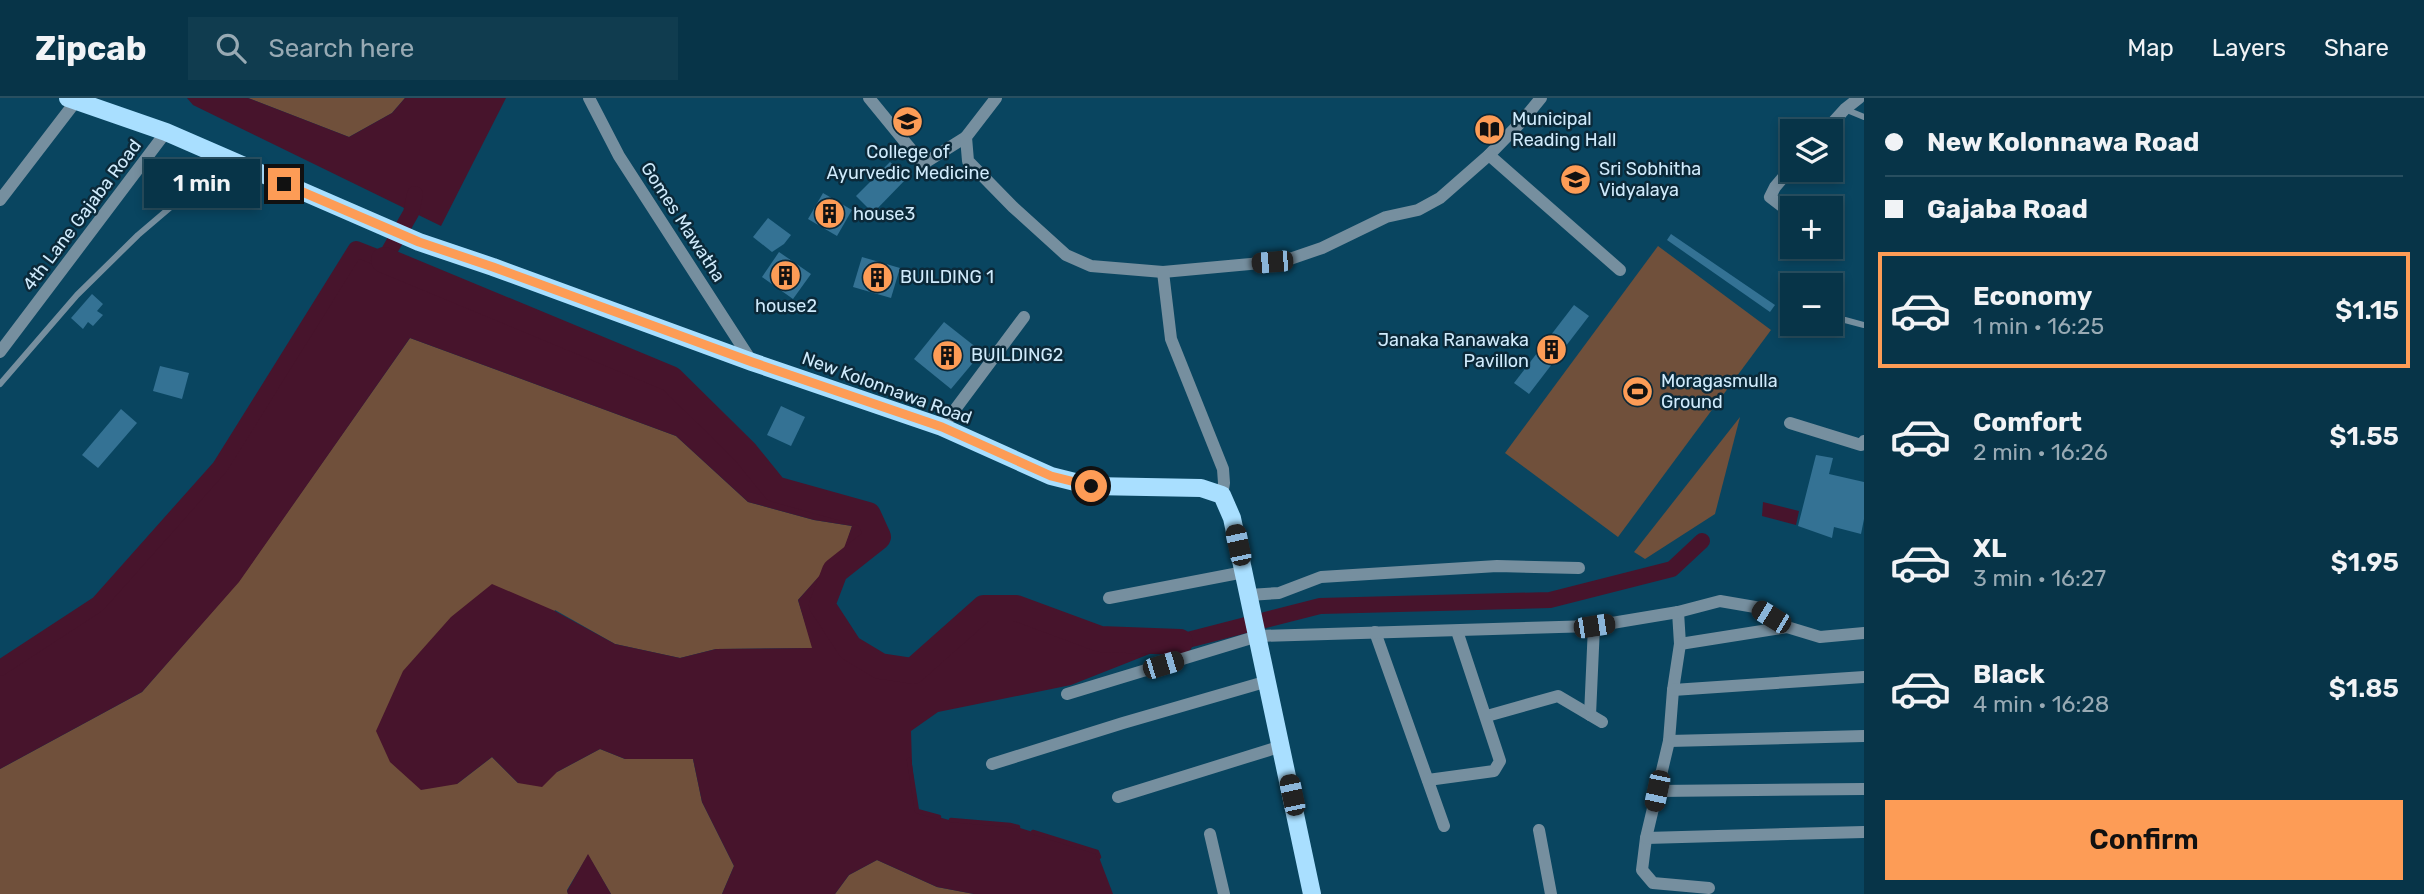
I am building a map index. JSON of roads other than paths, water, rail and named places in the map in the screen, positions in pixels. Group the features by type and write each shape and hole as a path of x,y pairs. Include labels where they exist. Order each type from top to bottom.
{"main road":[{"name":"New Kolonnawa Road","path":"72,99 166,132 419,242 942,427 1051,476 1091,486 1201,488 1222,495"},
{"path":"1222,495 1233,518 1312,894"}],"street":[{"name":"Gomes Mawatha","path":"589,98 619,156 752,362"},
{"path":"869,98 923,164 966,136 996,98"},
{"path":"966,136 968,162 1066,255 1091,265 1163,272 1284,261 1322,248 1386,217 1418,211 1440,198 1489,155 1541,98"},
{"path":"1836,119 1859,98"},
{"path":"0,200 72,99"},
{"name":"4th Lane Gajaba Road","path":"0,352 166,132"},
{"path":"1489,155 1620,270"},
{"path":"1780,181 1770,197 1780,205"},
{"path":"1163,272 1171,339 1223,469 1222,495"},
{"path":"942,427 1024,317"},
{"path":"1790,423 1861,445 1864,441"},
{"path":"1250,598 1279,593 1321,577 1497,566 1579,568"},
{"path":"1109,598 1244,572"},
{"path":"1067,694 1257,633 1458,631 1594,626 1678,612 1720,601 1755,607 1787,627 1820,637 1864,633"},
{"path":"1678,612 1680,644 1669,741 1646,838 1642,870 1653,883 1709,888"},
{"path":"1487,716 1558,696 1596,718 1594,626"},
{"path":"1680,644 1787,627"},
{"path":"1428,780 1494,771 1500,761 1458,631"},
{"path":"1375,632 1444,826"},
{"path":"1673,690 1864,677"},
{"path":"992,764 1268,681"},
{"path":"1669,741 1864,736"},
{"path":"1118,797 1282,746"},
{"path":"1657,791 1864,789"},
{"path":"1539,830 1551,894"},
{"path":"1646,838 1864,832"},
{"path":"1210,834 1224,894"}],"lane":[{"path":"1845,109 1864,117"},
{"path":"0,384 78,295 138,235 199,183 211,152"},
{"path":"1845,320 1864,325"}],"waterway":[{"path":"0,668 98,604 220,467 356,249 384,260 411,213 415,194"},
{"path":"384,260 671,379 745,452 775,489 868,515 878,537 835,571 822,605 850,648 880,666 913,671 984,608 1016,608 1100,639 1180,642"},
{"path":"1180,642 1320,606 1550,600 1672,569 1702,541"},
{"path":"909,760 917,811 939,817"},
{"path":"951,820 1018,827"},
{"path":"1033,832 1097,852 1099,857"}],"place":[{"name":"College of Ayurvedic Medicine","path":"908,122"},
{"name":"Municipal Reading Hall","path":"1489,129"},
{"name":"Sri Sobhitha Vidyalaya","path":"1576,179"},
{"name":"house3","path":"830,214"},
{"name":"house2","path":"786,275"},
{"name":"BUILDING 1","path":"877,277"},
{"name":"Janaka Ranawaka Pavillon","path":"1552,350"},
{"name":"BUILDING2","path":"948,355"},
{"name":"Moragasmulla Ground","path":"1638,391"}]}
